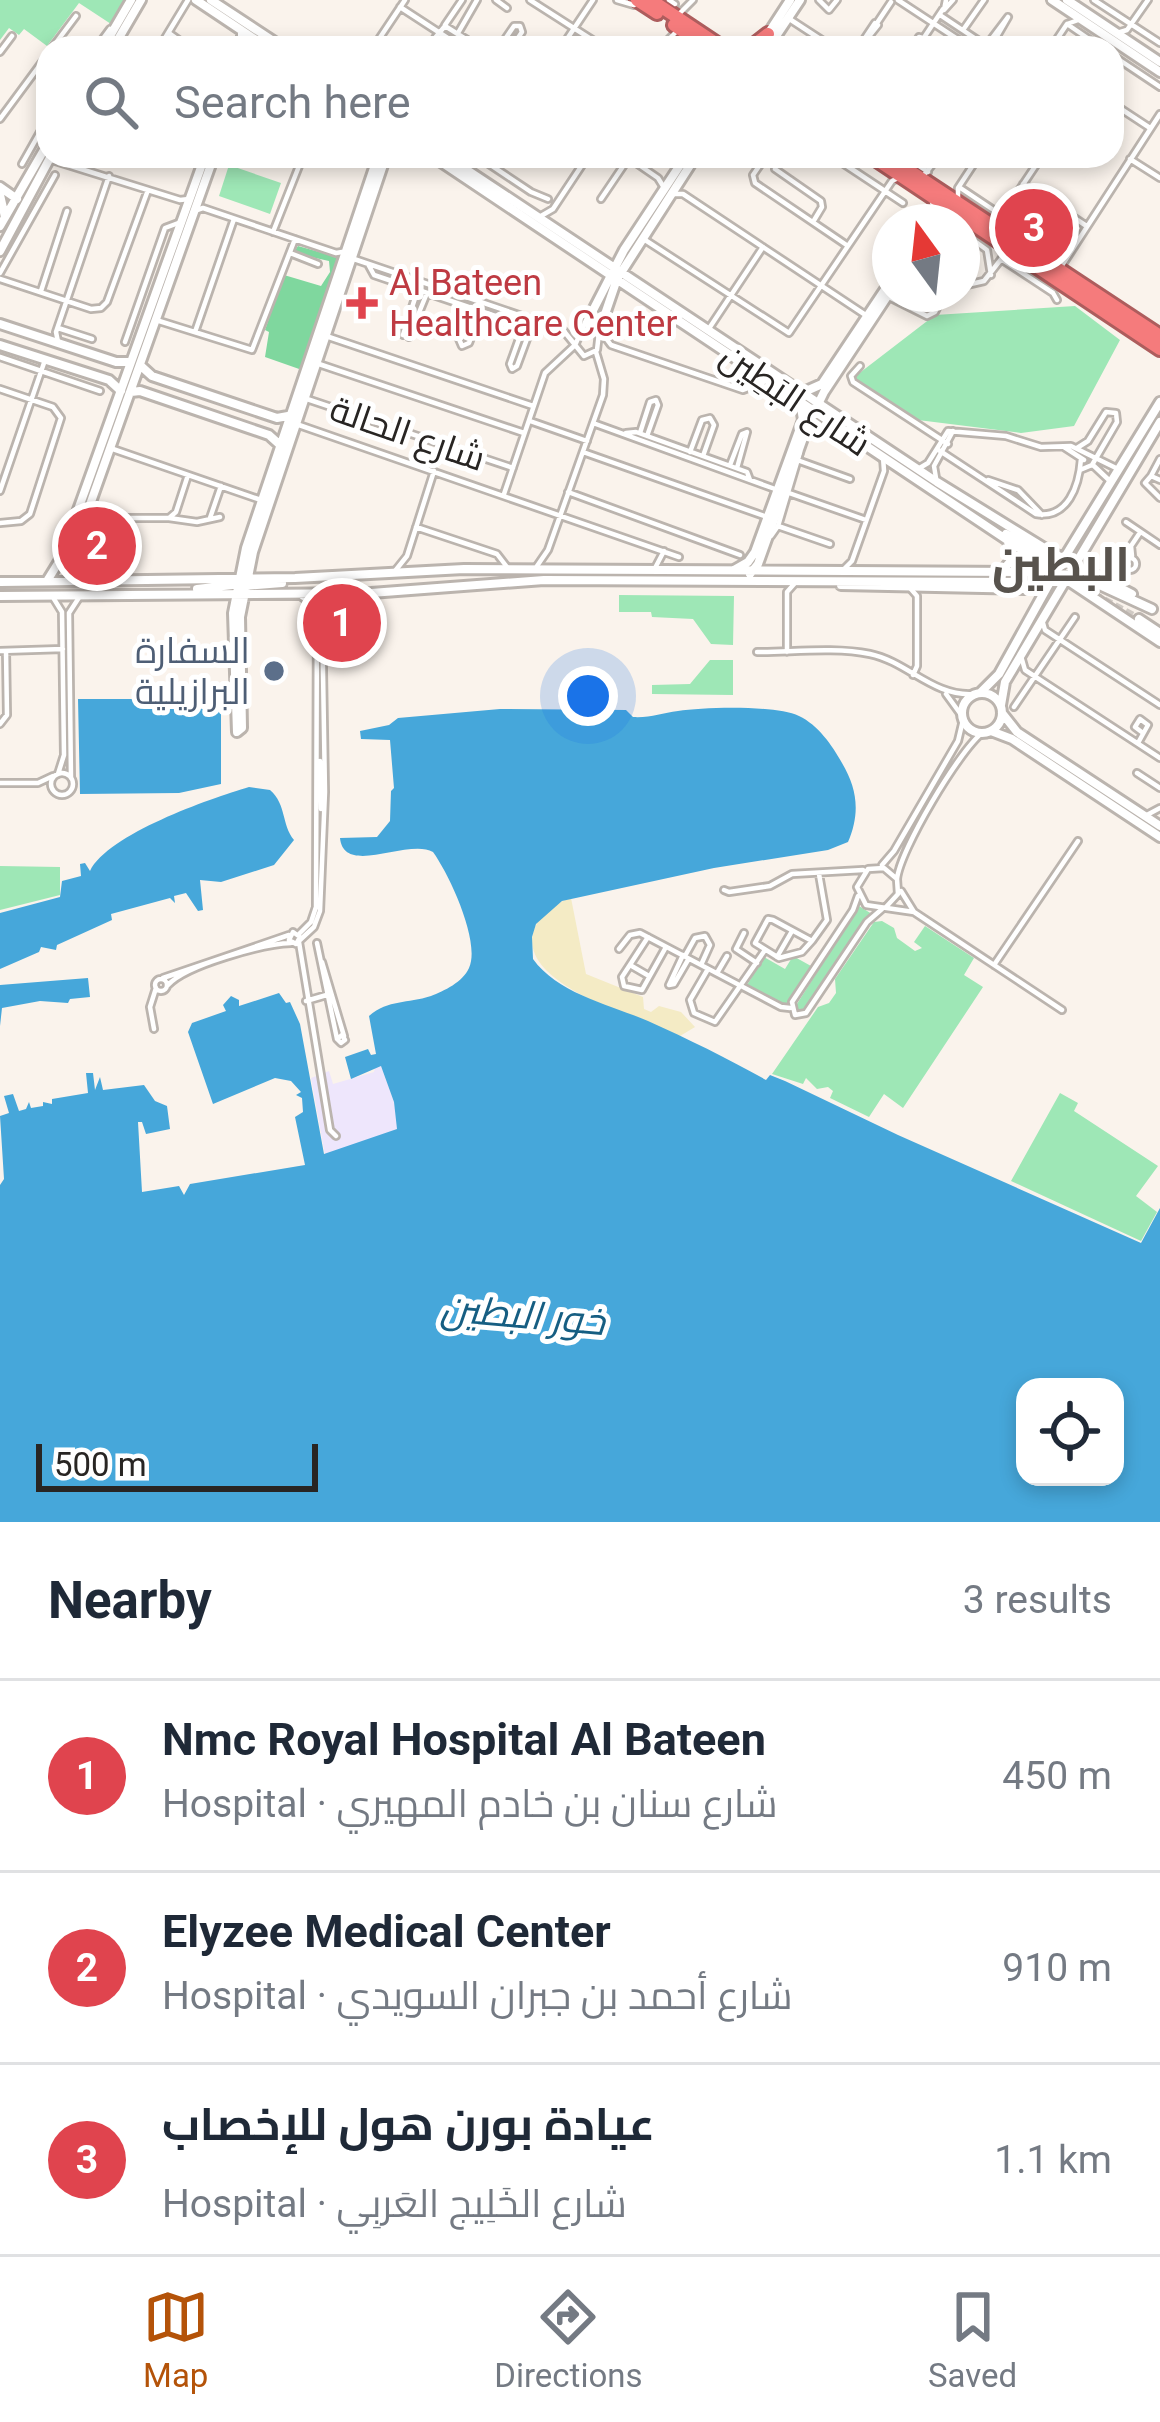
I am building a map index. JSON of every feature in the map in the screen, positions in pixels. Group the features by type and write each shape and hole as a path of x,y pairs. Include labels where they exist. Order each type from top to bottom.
{"highway":[{"path":"635,2 676,17 705,36"},
{"path":"893,170 929,182"},
{"path":"893,170 929,182 953,204"},
{"path":"980,220 1059,264 1160,343"},
{"path":"980,224 1128,327 1160,343"}],"main road":[{"path":"118,36 131,0"},
{"path":"119,36 141,0"},
{"path":"192,0 250,36"},
{"path":"211,0 266,36"},
{"path":"771,36 790,0"},
{"path":"772,36 800,0"},
{"path":"1052,0 1125,29 1129,41 1160,62"},
{"path":"1066,4 1106,36"},
{"path":"242,30 242,36"},
{"path":"1124,48 1160,72"},
{"path":"0,251 36,164"},
{"path":"2,222 48,168"},
{"path":"163,285 202,168"},
{"path":"136,363 141,334 209,168"},
{"path":"217,578 232,570 249,550 344,256 377,168"},
{"name":"شارع البَطِين","path":"451,168 596,260 769,381 800,396"},
{"name":"شارع البَطِين","path":"464,168 596,260"},
{"path":"675,181 681,168"},
{"path":"585,324 686,168"},
{"path":"0,191 27,180"},
{"path":"929,182 934,204"},
{"path":"0,191 18,203"},
{"path":"0,191 2,222"},
{"path":"601,330 607,292 596,260 627,253 642,238 667,192"},
{"path":"607,292 637,288 627,253"},
{"path":"315,356 325,336 344,256"},
{"name":"شارع البَطِين","path":"637,288 708,330 993,532 1066,568 1116,582 1156,612"},
{"path":"47,581 61,560 155,320 156,306"},
{"path":"726,580 753,571 761,555 766,517 782,493 805,426 873,312"},
{"path":"733,571 748,562 782,493 805,426 800,396 822,384 875,312"},
{"path":"3,327 55,335 108,359 136,363 148,374 292,420"},
{"path":"0,344 102,378 125,392 150,395 265,434 280,445"},
{"path":"102,378 111,372 108,359"},
{"path":"211,593 237,615 242,729 237,732 237,615 241,586 261,500 280,445 304,398 308,375"},
{"path":"150,395 148,385 158,377"},
{"path":"77,580 70,563 125,392"},
{"path":"805,426 832,418 824,392"},
{"path":"1160,402 1084,549 1035,610 999,674 964,703 963,718 970,729 1012,739 1160,837"},
{"path":"265,434 273,428 272,416"},
{"name":"شارع البَطِين","path":"832,418 1049,551 1084,591 1158,640"},
{"path":"986,732 999,724 1003,686 1044,624 1077,538 1111,482 1134,464 1160,422"},
{"path":"1044,624 1086,524"},
{"path":"993,532 1007,534 1156,612"},
{"path":"1049,551 1065,548 1077,538"},
{"path":"1000,572 1014,560 1007,540"},
{"path":"1084,549 1092,573"},
{"path":"249,550 255,566 274,579"},
{"path":"761,555 775,576"},
{"path":"0,582 217,578 266,594 330,594 535,580 726,580 841,572 1066,568"},
{"path":"0,596 19,600 211,593 274,579 420,570 753,571 798,580 909,587 1046,584 1039,572"},
{"path":"317,594 321,584 337,577"},
{"path":"182,594 295,578"},
{"path":"798,580 1023,585 1035,596 1035,610"},
{"path":"1055,599 1067,591 1084,591"},
{"path":"237,615 266,594"},
{"path":"300,594 317,606"},
{"name":"شارع البَطِين","path":"1139,619 1158,640"},
{"path":"977,693 991,694 1017,732 1159,825"}],"street":[{"path":"167,36 192,0"},
{"path":"436,34 462,0"},
{"path":"458,33 477,0"},
{"path":"496,0 507,8"},
{"path":"530,0 586,36"},
{"path":"569,36 593,0"},
{"path":"617,0 635,2"},
{"path":"676,17 693,0"},
{"path":"820,0 830,10 837,0"},
{"path":"920,36 925,36 950,0"},
{"path":"963,30 984,0"},
{"path":"1125,29 1148,0"},
{"path":"868,36 895,1 952,36"},
{"path":"1100,2 1125,29 1160,44"},
{"path":"381,36 402,3 440,36"},
{"path":"1058,36 1066,24 1066,4"},
{"path":"941,12 972,36"},
{"path":"61,36 76,16"},
{"path":"788,18 816,36"},
{"path":"1066,24 1081,19"},
{"path":"1066,24 1084,36"},
{"path":"445,26 462,36"},
{"path":"169,33 173,36"},
{"path":"0,52 12,36"},
{"path":"1124,63 1160,87"},
{"path":"0,118 36,70"},
{"path":"1124,111 1150,128"},
{"path":"1124,167 1160,114"},
{"path":"22,164 36,139"},
{"path":"1130,158 1160,178"},
{"path":"86,168 563,330 598,365"},
{"path":"276,233 299,168"},
{"path":"497,168 530,196 548,199"},
{"path":"554,227 553,209 580,168"},
{"path":"601,199 620,168"},
{"path":"643,168 667,192 683,194"},
{"path":"758,168 754,183 848,246"},
{"path":"850,168 902,202"},
{"path":"916,168 929,182 958,188 1002,216 1059,264 1123,168"},
{"path":"929,182 930,168"},
{"path":"929,182 934,168"},
{"path":"956,204 958,188 972,168"},
{"path":"1002,216 1034,168"},
{"path":"776,169 822,202 812,222"},
{"path":"642,238 789,333 885,191 893,170"},
{"path":"56,175 0,276 94,310 105,304 148,190"},
{"path":"92,339 55,335 109,176"},
{"path":"658,178 675,181 683,194 870,318"},
{"path":"1024,184 1085,225"},
{"path":"518,203 530,196"},
{"path":"530,196 534,214 553,209"},
{"path":"40,292 67,211"},
{"path":"194,333 234,219"},
{"path":"125,342 165,228 181,222"},
{"path":"155,320 247,351 255,348 295,239"},
{"path":"980,245 991,274"},
{"path":"708,330 763,248"},
{"path":"290,254 318,264"},
{"path":"989,262 1000,260 1055,294 1057,301"},
{"path":"980,283 1000,260"},
{"path":"368,264 373,274 481,311 545,331 552,326"},
{"path":"412,320 418,289"},
{"path":"406,336 427,292"},
{"path":"471,307 458,340 462,346 469,343 481,311"},
{"path":"563,330 594,321 611,345 743,390 769,381"},
{"path":"132,322 141,334"},
{"path":"504,494 547,369 566,355 585,324"},
{"path":"522,341 527,326"},
{"path":"533,570 548,550 604,387 597,351 601,330"},
{"path":"325,336 533,406"},
{"path":"566,355 583,355 611,345"},
{"path":"315,356 524,433"},
{"path":"0,357 100,391"},
{"path":"0,491 45,359"},
{"path":"860,366 851,376 853,382 945,442"},
{"path":"756,372 758,384"},
{"path":"0,389 56,408 61,423 29,516 0,523"},
{"name":"شارع الحالة","path":"304,398 512,468"},
{"path":"656,400 658,405 643,435 650,402 656,400"},
{"path":"1071,449 1088,441 1104,413 1115,412 1117,422 1094,462 1080,470"},
{"path":"690,452 701,421 710,418 714,425 703,456"},
{"path":"292,420 679,556"},
{"path":"529,420 586,441"},
{"path":"593,423 866,520"},
{"path":"918,469 927,465 953,430 1071,449 1094,462 1111,482"},
{"path":"746,432 749,437 733,467 746,432"},
{"path":"623,434 643,435 748,472 750,480"},
{"path":"778,526 782,493 800,461 798,447"},
{"path":"110,448 261,500"},
{"path":"1071,449 1082,459 1123,473 1160,479"},
{"path":"940,450 1038,512 1063,510 1082,459"},
{"path":"937,482 934,468 940,450"},
{"path":"583,452 766,517"},
{"path":"841,572 852,561 884,471 883,457"},
{"path":"1145,477 1160,459"},
{"path":"800,461 850,479"},
{"path":"1134,464 1145,477 1146,488 1160,498"},
{"path":"884,471 896,466"},
{"path":"394,572 407,556 434,471"},
{"path":"169,518 175,514 188,475"},
{"path":"210,518 221,486"},
{"path":"568,492 740,555"},
{"path":"85,518 194,522 220,517"},
{"path":"1126,522 1160,545"},
{"path":"764,535 778,526"},
{"path":"778,526 830,544"},
{"path":"416,527 502,559 508,570"},
{"path":"1116,582 1136,560 1131,546 1141,532"},
{"path":"548,550 557,570"},
{"path":"654,570 664,551"},
{"path":"407,556 420,570"},
{"path":"662,560 669,570"},
{"path":"852,561 862,572"},
{"path":"775,576 787,592 787,652"},
{"path":"787,592 798,580"},
{"path":"917,596 926,586"},
{"path":"909,587 917,596 913,674"},
{"path":"295,939 315,913 317,594"},
{"path":"154,1029 150,1010 162,986 295,939 312,930 320,914 322,610 330,594"},
{"path":"53,790 51,782 64,755 65,615 81,595"},
{"path":"0,783 38,783 60,794 73,786 65,615 49,596"},
{"path":"1014,706 1075,617"},
{"path":"1044,624 1160,705"},
{"path":"0,724 7,715 3,651 63,650"},
{"path":"757,652 866,653 942,690 977,693"},
{"path":"1021,656 1025,670"},
{"path":"1010,673 1025,670 1036,676 1160,758"},
{"path":"724,890 766,887 789,874 852,873 880,867 958,741 963,718 942,690"},
{"path":"619,949 633,934 648,937 790,1008 797,1016 806,1013 867,922 896,898 902,856 967,747 986,732"},
{"path":"1138,743 1143,734"},
{"path":"318,759 323,820"},
{"path":"1136,773 1160,788"},
{"path":"38,783 57,774 71,778"},
{"path":"1145,816 1159,810 1159,825"},
{"path":"994,965 1078,841"},
{"path":"880,867 898,882 914,912"},
{"path":"857,882 868,869"},
{"path":"812,941 767,920 755,940 777,957 802,952 812,941 827,920 819,872"},
{"path":"790,1008 858,896 852,873"},
{"path":"858,896 866,905 914,912 1062,1010"},
{"path":"777,957 792,930"},
{"path":"744,933 736,950 757,963"},
{"path":"685,957 696,937 705,936 710,945 705,967 690,997 695,1015 719,1021 765,950"},
{"path":"648,937 622,979 624,986 639,992 667,946"},
{"path":"295,939 330,1130 336,1136"},
{"path":"317,943 340,1038"},
{"path":"802,952 818,963"},
{"path":"717,973 727,956"},
{"path":"630,965 650,976"},
{"path":"306,999 329,993"}],"shaded area":[{"path":"381,1066 398,1129 325,1155 311,1078 329,1071 333,1084"}],"green space":[{"path":"0,0 125,0 111,24 79,3 54,36 36,38 24,29 19,35 9,28 0,40"},
{"path":"228,168 281,183 270,214 219,196"},
{"path":"298,246 337,257 339,263 302,370 265,357 269,332 265,330 284,275 321,286 330,272 329,261 293,253"},
{"path":"1075,306 1120,340 1074,426 1021,433 918,420 853,378 935,315"},
{"path":"619,595 734,596 733,645 711,644 693,619 619,612"},
{"path":"710,660 733,660 733,695 652,694 652,685 690,684"},
{"path":"0,866 60,867 60,895 0,910"},
{"path":"859,906 872,914 807,1011 796,1012 795,1007"},
{"path":"882,921 915,951 922,948 914,942 925,926 974,958 964,975 983,987 903,1108 884,1094 869,1117 830,1098 833,1091 828,1087 817,1089 806,1078 803,1084 772,1074 818,1007 836,993 835,979 874,922"},
{"path":"793,956 811,966 786,1008 747,985 764,957 785,969"},
{"path":"1060,1093 1078,1103 1074,1111 1158,1166 1136,1196 1157,1212 1141,1241 1011,1181"}],"sand":[{"path":"571,898 586,974 643,997 644,1009 651,1012 659,1006 681,1012 695,1027 680,1036 611,1009 560,982 542,966 533,947 535,927 550,909"}],"water":[{"path":"78,699 221,699 221,784 179,793 80,794"},
{"name":"خور البطين","path":"740,708 788,712 818,730 842,763 854,792 856,812 848,842 828,850 714,868 562,901 536,924 533,959 556,981 586,997 663,1028 766,1080 770,1075 785,1081 1141,1243 1160,1208 1160,1522 0,1522 0,1185 4,1179 0,1116 9,1113 4,1096 13,1094 19,1111 29,1102 31,1108 43,1102 52,1104 52,1099 88,1093 86,1073 93,1073 95,1090 100,1077 103,1090 144,1085 155,1101 167,1106 170,1129 146,1134 138,1122 142,1192 179,1186 184,1195 190,1184 305,1165 295,1117 303,1112 302,1098 296,1095 301,1092 291,1081 275,1078 213,1104 188,1032 192,1023 226,1011 223,1005 231,996 239,1000 239,1006 279,993 290,1002 300,1024 324,1154 397,1129 394,1102 381,1066 351,1079 345,1057 368,1049 376,1054 369,1016 447,989 466,973 472,956 462,909 433,852 408,849 353,855 340,838 377,837 390,821 394,788 390,740 361,739 360,731 389,725 398,718 500,709 626,710 639,717"},
{"path":"249,787 270,790 294,840 274,865 221,882 200,880 203,910 198,911 186,893 174,896 175,903 170,898 111,914 112,920 57,945 56,950 41,947 0,969 0,913 60,897 62,881 81,876 80,864 85,863 90,871 100,857 138,831"},
{"path":"88,978 90,997 2,1008 0,1026 0,985"}],"tunnel":[{"path":"1083,589 1139,619"}],"place":[{"name":"عيادة بورن هول للإخصاب","path":"1034,228"},
{"name":"Al Bateen Healthcare Center","path":"362,303"},
{"name":"Elyzee Medical Center","path":"97,546"},
{"name":"Nmc Royal Hospital Al Bateen","path":"342,623"},
{"name":"السفارة البرازيلية","path":"274,671"}],"district":[{"name":"البطين","path":"1061,564"}]}
